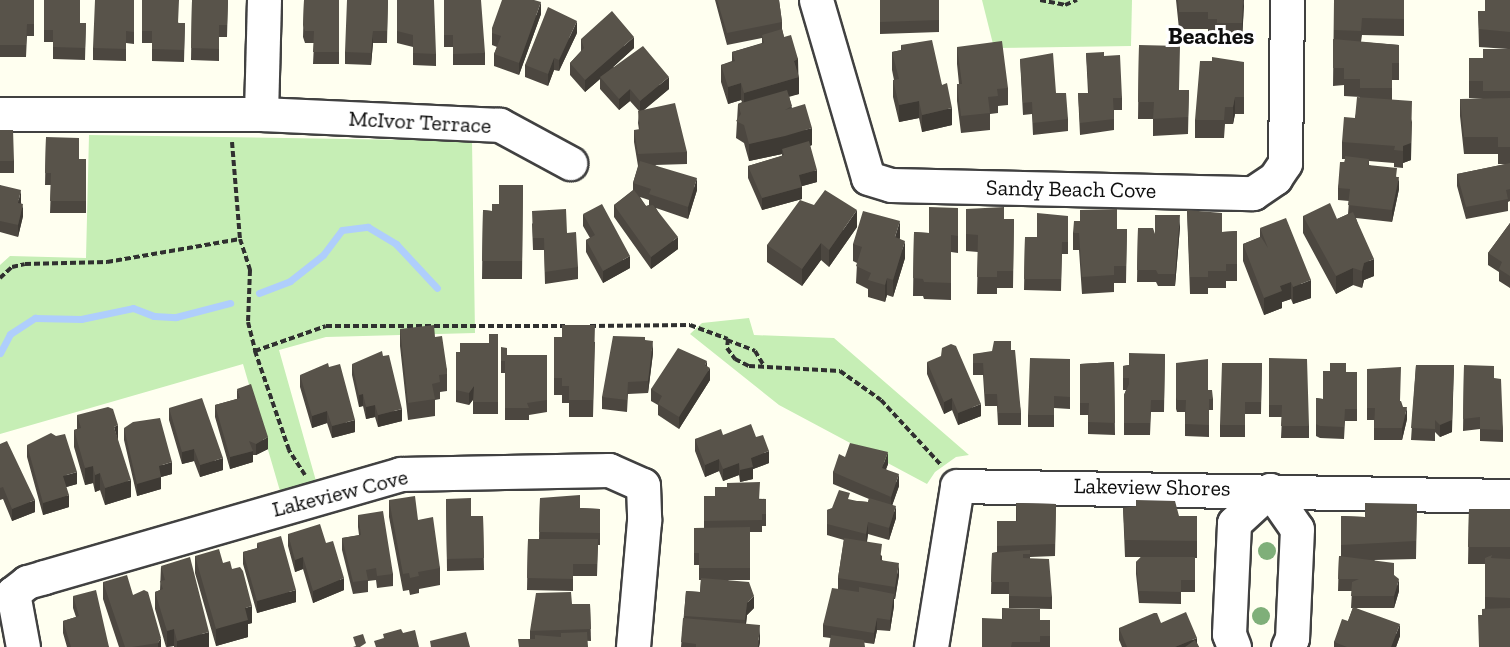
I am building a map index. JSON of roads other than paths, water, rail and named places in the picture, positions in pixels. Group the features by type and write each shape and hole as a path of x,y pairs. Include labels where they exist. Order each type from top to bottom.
{"street":[{"path":"261,114 264,0"},
{"name":"Sandy Beach Cove","path":"816,0 868,178 891,185 1253,193 1275,178 1285,163 1287,0"},
{"name":"McIvor Terrace","path":"0,114 261,114 500,125 570,163"},
{"name":"Lakeview Cove","path":"23,647 13,593 27,582 400,474 609,470 643,485 644,521 633,647"},
{"name":"Lakeview Shores","path":"931,647 950,512 957,486 1510,496"},
{"path":"1234,647 1229,634 1234,523 1270,490 1297,529 1292,638 1288,647"}],"waterway":[{"path":"259,293 290,281 323,255 342,230 368,227 396,244 437,288"},
{"path":"0,353 10,334 35,318 81,319 133,308 154,316 176,317 230,303"}],"district":[{"name":"Beaches","path":"1211,36"}]}
